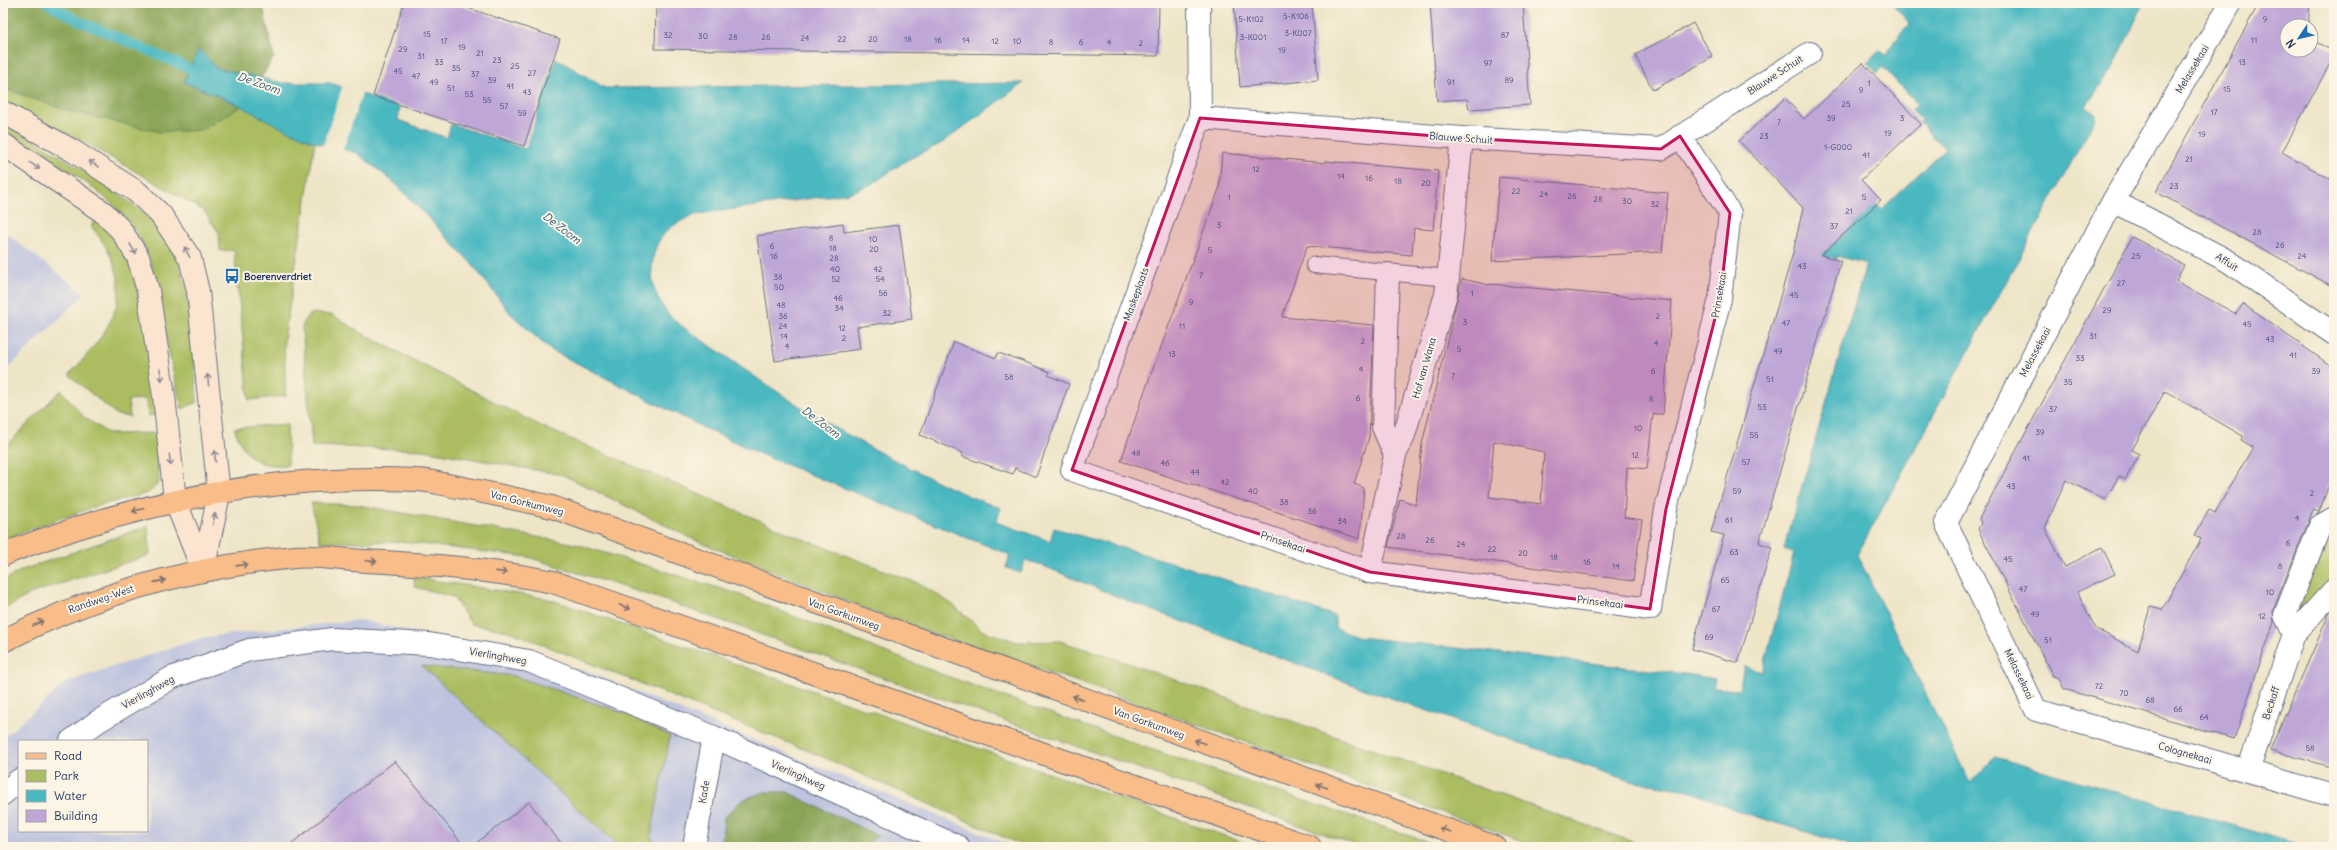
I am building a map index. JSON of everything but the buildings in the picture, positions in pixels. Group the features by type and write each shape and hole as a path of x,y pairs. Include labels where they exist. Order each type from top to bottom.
{"main road":[{"path":"3,112 73,152 137,192 161,215 190,258 198,291 219,494 203,571"},
{"path":"3,144 103,212 121,230 138,257 150,305 164,396 175,500 203,571"},
{"name":"Van Gorkumweg","path":"175,500 297,482 334,479 418,480 552,507 1495,847"},
{"path":"3,555 19,547 101,520 175,500"},
{"path":"203,571 296,557 467,567 553,582 1310,847"},
{"name":"Randweg-West","path":"3,641 47,618 133,587 203,571"}],"street":[{"path":"1199,3 1200,118"},
{"name":"Melassekaai","path":"2036,710 1946,523 2113,201 2228,8 2228,3"},
{"name":"Blauwe Schuit","path":"1200,118 1462,138 1661,149 1810,53"},
{"name":"Maskeplaats","path":"1072,470 1200,118"},
{"name":"Prinsekaai","path":"1072,470 1370,572 1650,609 1666,509 1720,299 1730,214 1680,136"},
{"name":"Hof van Wana","path":"1370,572 1395,455 1403,438 1446,294 1462,138"},
{"name":"Affuit","path":"2113,201 2228,261 2334,334"},
{"path":"1388,274 1383,427 1395,455"},
{"path":"2294,634 2285,615 2320,526 2334,518"},
{"name":"Beckaff","path":"2248,771 2294,634 2334,590"},
{"name":"Vierlinghweg","path":"72,740 97,722 171,678 249,650 332,639 429,644 529,661 714,737 959,847"},
{"name":"Colognekaai","path":"2036,710 2334,796"},
{"name":"Kade","path":"694,847 714,737"},
{"path":"3,794 18,781"}],"lane":[{"path":"1314,265 1388,274 1448,278"}],"highlighted area":[{"path":"1200,118 1462,138 1661,149 1680,136 1730,213 1720,299 1666,509 1650,609 1370,572 1072,470"}],"shaded area":[{"path":"3,231 85,294 3,373"},
{"path":"360,620 585,671 1015,847 3,847 3,738 67,682 204,637"}],"green space":[{"path":"3,3 261,3 274,57 261,78 216,68 199,50 184,82 241,106 202,130 160,132 69,111 3,88"},
{"path":"3,88 69,111 202,130 241,106 282,128 315,142 284,341 286,396 249,400 234,250 220,251 219,233 203,210 84,142 39,119 3,104"},
{"path":"3,121 99,180 146,214 173,246 190,298 197,402 182,409 170,358 156,281 152,265 140,238 128,221 113,205 78,177 3,129"},
{"path":"97,218 120,246 130,265 137,286 147,329 157,415 148,416 146,399 128,400 130,417 117,415 69,375 100,338 110,321 117,304 119,287 115,268 106,248 91,226"},
{"path":"312,313 332,315 369,337 543,427 798,537 920,584 952,604 983,631 1018,642 1060,641 1116,659 1648,847 1539,847 1081,683 899,622 695,540 563,475 423,450 312,446 302,327 306,318"},
{"path":"61,390 84,417 109,434 156,433 159,483 148,493 97,506 19,533 3,541 3,449"},
{"path":"287,424 288,465 267,464 253,458 243,447 234,428"},
{"path":"311,503 358,505 576,544 735,593 941,674 1150,749 1443,847 1361,847 658,598 528,557 403,542 320,542"},
{"path":"148,526 150,555 32,593 3,610 3,581 22,570"},
{"path":"2330,530 2334,531 2334,576 2329,592 2303,617 2291,611"},
{"path":"414,577 549,599 1029,766 1256,847 1026,847 816,754 509,631 471,624 453,597 415,587"},
{"path":"422,666 514,676 621,712 670,736 651,835 655,847 620,847"},
{"path":"764,792 787,792 878,836 863,847 726,847 722,839 724,817 742,800"}],"water":[{"path":"1892,3 2144,3 2113,68 2086,106 2096,114 2095,119 1857,555 1970,783 1995,757 2308,847 1855,847 1741,812 1688,790 1630,781 1362,688 1138,605 1036,563 1025,561 1021,573 1006,568 1010,555 767,457 702,427 549,349 511,314 471,263 396,184 357,153 315,142 282,128 231,101 184,82 199,49 216,68 283,83 330,83 400,107 398,120 447,138 451,124 526,149 556,58 605,88 1023,83 942,143 907,160 872,184 849,193 698,214 676,224 660,239 654,254 652,277 658,298 666,311 676,322 767,385 814,415 862,443 923,475 967,495 1001,508 996,522 1050,541 1054,528 1181,565 1335,616 1335,628 1359,637 1686,674 1715,679 1713,688 1739,690 1744,666 1762,672 1794,553 1784,549 1866,264 1837,256 1837,259 1821,255 1876,204 1882,209 1945,149 1920,123 1922,120 1911,110 1917,104 1883,67 1877,73 1867,62 1879,50 1886,55 1895,40 1898,39 1899,34 1910,24"}],"pier":[{"path":"343,85 362,93 343,150 323,146"}],"waterway":[{"name":"De Zoom","path":"47,3 75,19 202,74"}],"place":[{"name":"Boerenverdriet","path":"232,276"}]}
